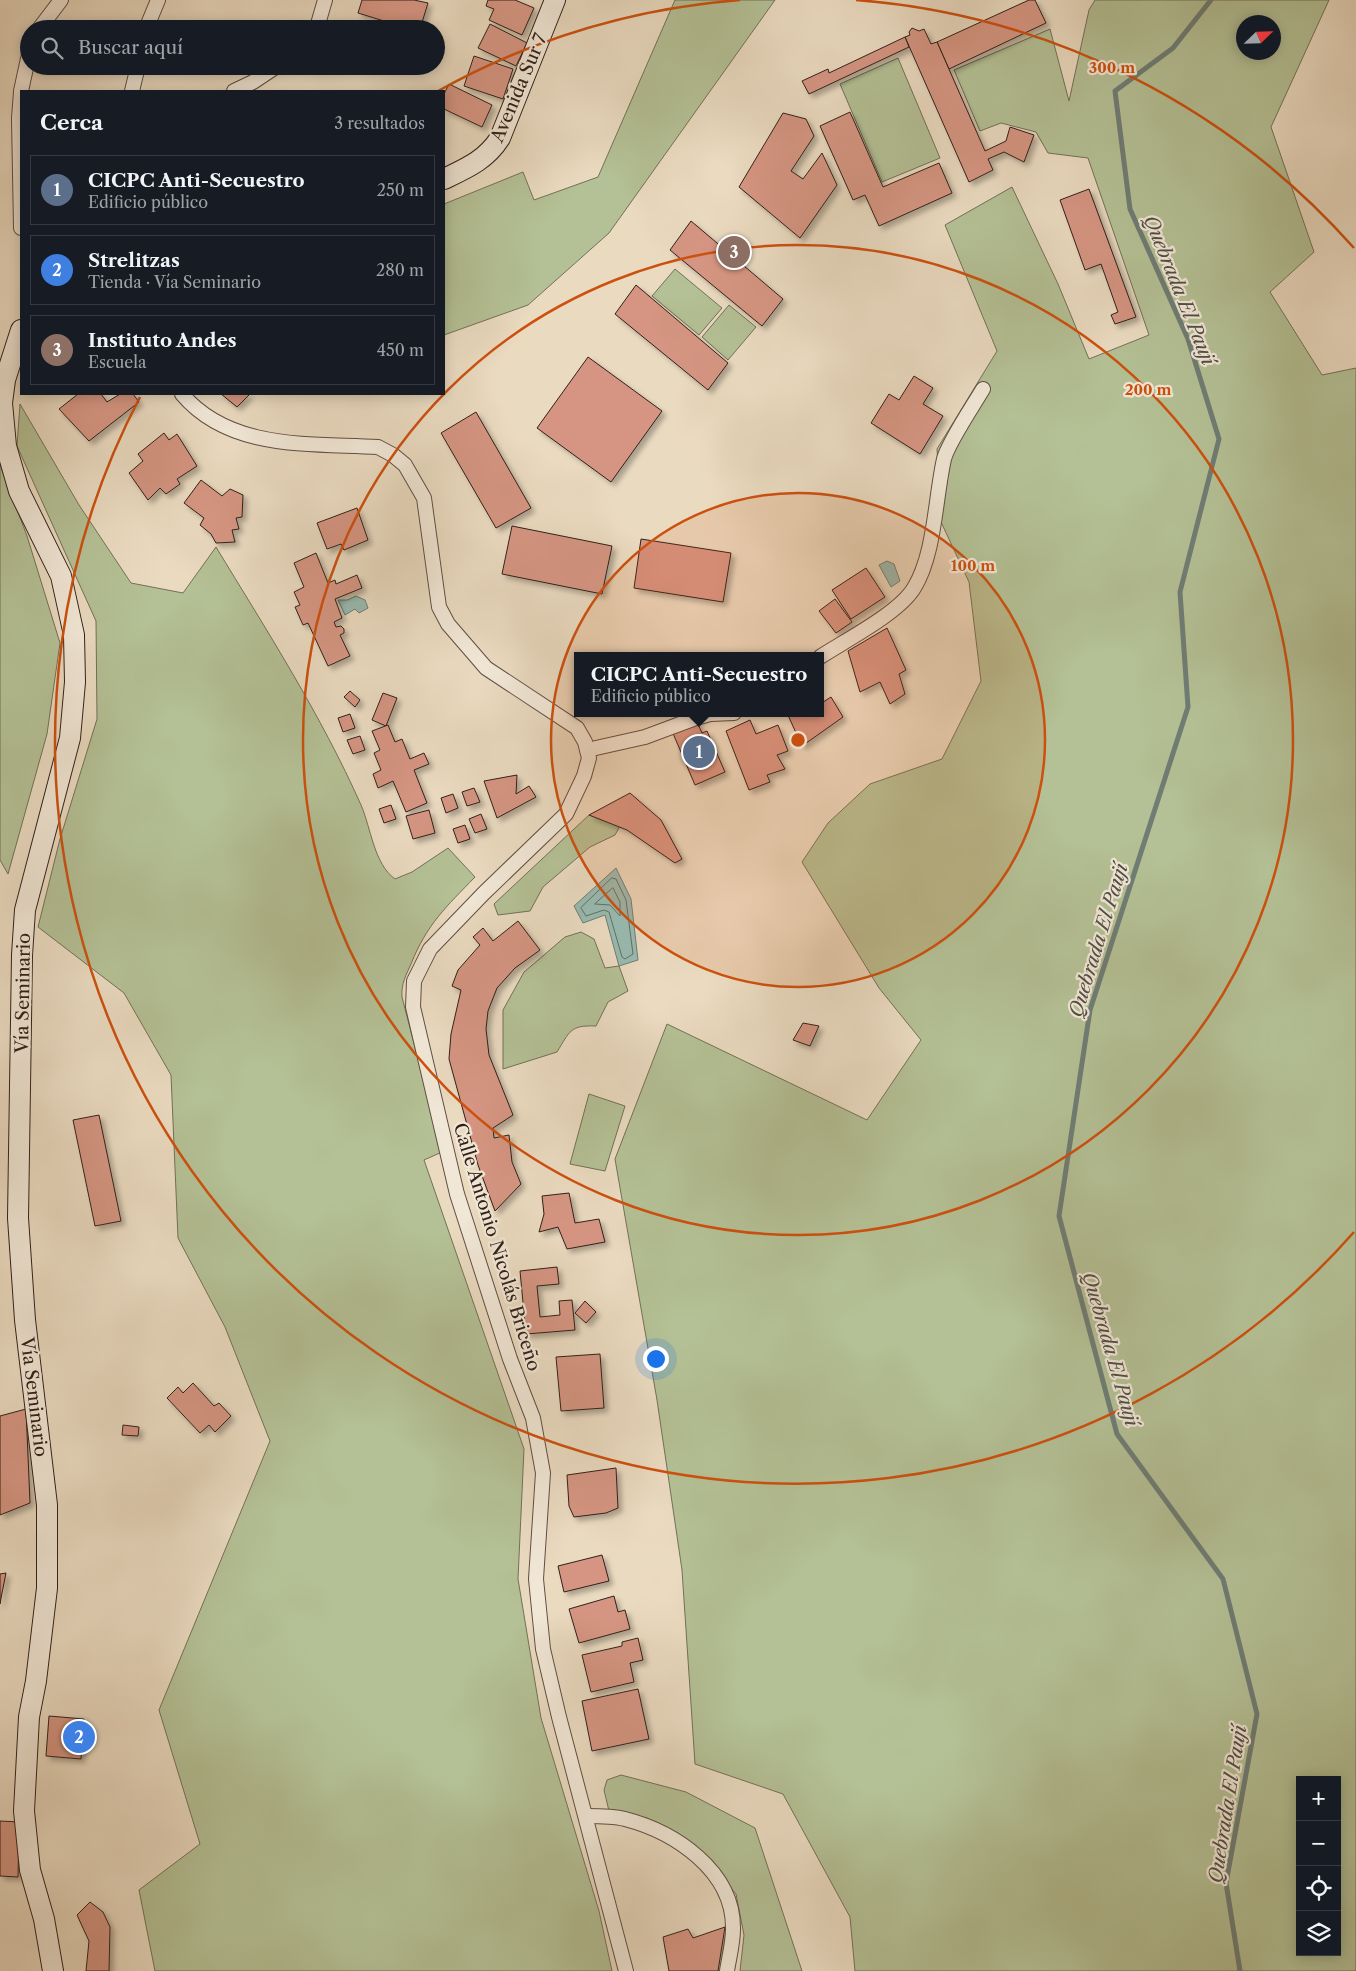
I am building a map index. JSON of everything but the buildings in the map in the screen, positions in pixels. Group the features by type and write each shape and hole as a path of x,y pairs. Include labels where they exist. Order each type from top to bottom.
{"main road":[{"name":"Avenida Sur 7","path":"445,180 476,164 491,152 500,138 555,0"},
{"name":"Vía Seminario","path":"20,333 5,380 2,403 6,446 19,491 61,576 74,635 75,682 70,738 25,910 22,955 18,1218 25,1320 47,1505 46,1588 36,1681 29,1717 24,1811 30,1870 44,1919 53,1971"}],"street":[{"path":"46,20 61,0"},
{"path":"150,20 158,0"},
{"path":"319,20 325,0"},
{"path":"21,90 25,75"},
{"path":"132,90 136,75"},
{"path":"236,90 264,75"},
{"path":"20,105 20,173"},
{"path":"824,654 901,604 914,588 931,546 932,523 945,456 983,389"},
{"path":"183,395 204,416 224,427 246,435 265,439 378,447 393,455 405,465 424,498 439,607 448,624 473,656 486,668 577,728 587,750 645,737 700,717"},
{"name":"Calle Antonio Nicolás Briceño","path":"587,750 588,758 584,776 566,814 477,899 430,949 414,981 413,1007 457,1194 510,1359 533,1418 537,1436 543,1473 536,1578 539,1622 559,1717 626,1971"},
{"path":"586,1816 625,1819 671,1838 700,1858 713,1872 728,1901 733,1929 726,1971"}],"green space":[{"path":"675,0 775,0 609,233 528,305 445,335 445,204 523,172 534,200 598,177"},
{"path":"1095,0 1329,0 1271,127 1314,252 1270,292 1322,375 1356,368 1356,1971 855,1971 850,1917 783,1794 695,1764 682,1570 657,1400 615,1159 667,1024 867,1120 921,1040 879,988 802,862 828,823 870,784 942,759 981,681 969,582 941,522 937,449 997,351 945,225 1012,187 1058,284 1089,359 1149,335 1088,158 1048,153 1036,132 1001,123 980,131 954,70 1050,29 1069,101 1089,10"},
{"path":"898,58 940,158 882,182 840,84"},
{"path":"675,269 722,308 699,335 652,296"},
{"path":"729,305 756,327 728,360 702,337"},
{"path":"20,404 79,505 131,583 183,593 216,547 293,674 329,739 361,805 378,855 388,872 395,879 412,872 448,848 475,877 438,917 424,938 404,980 402,997 442,1152 424,1160 524,1449 518,1579 541,1718 599,1911 612,1971 155,1971 139,1890 200,1844 159,1710 270,1441 225,1327 178,1238 171,1075 124,993 38,927 60,839 97,719 96,621 17,446"},
{"path":"0,465 27,536 60,643 47,734 8,874 0,860"},
{"path":"589,815 620,826 615,835 590,847 543,887 530,911 498,915 494,904"},
{"path":"581,932 594,939 605,968 619,966 628,991 608,1002 596,1026 576,1028 568,1034 557,1052 503,1069 503,1010 524,972 565,937"},
{"path":"589,1094 625,1106 605,1171 570,1164"},
{"path":"621,1775 686,1792 755,1828 802,1971 740,1971 744,1935 736,1894 702,1853 647,1818 609,1811 604,1790 607,1780"}],"water":[{"path":"887,561 894,564 900,581 891,587 879,565"},
{"path":"356,596 365,600 368,608 359,613 355,609 345,615 338,600 347,600"},
{"path":"616,868 631,899 638,960 619,966 605,915 583,923 574,906"}],"waterway":[{"name":"Quebrada El Paují","path":"1211,0 1173,48 1115,91 1130,209 1188,339 1219,439 1180,592 1188,707 1090,1010 1059,1216 1117,1434 1223,1579 1257,1714 1226,1883 1240,1971"}],"place":[{"name":"Instituto Andes","path":"734,252"},
{"name":"CICPC Anti-Secuestro","path":"699,752"},
{"name":"Strelitzas","path":"79,1737"}]}
